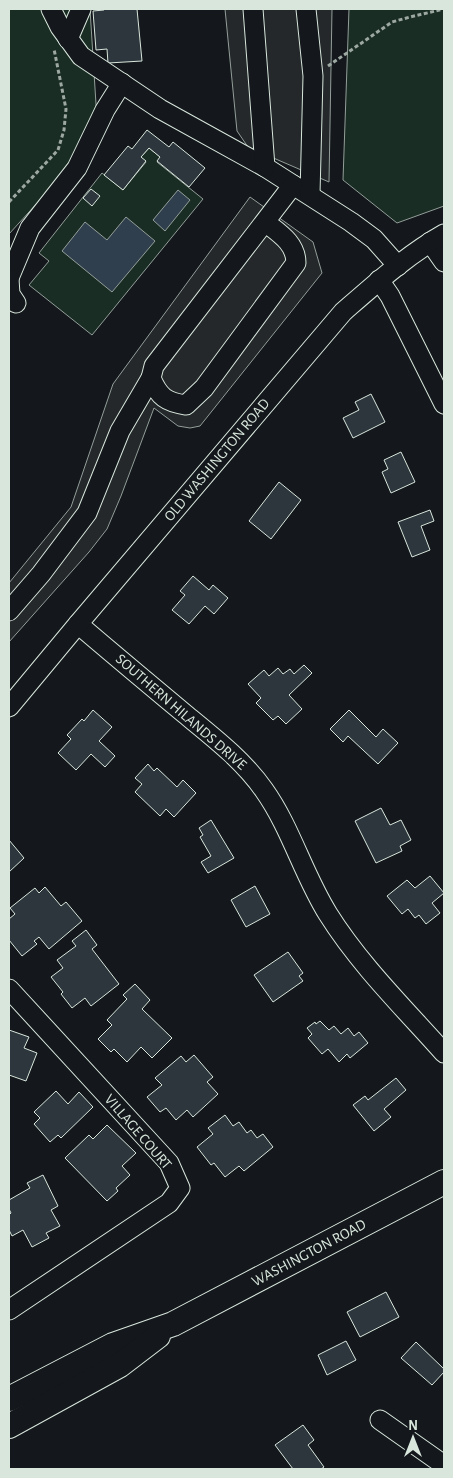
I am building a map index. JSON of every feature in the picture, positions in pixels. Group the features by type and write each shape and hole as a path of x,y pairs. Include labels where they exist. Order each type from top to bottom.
{"main road":[{"name":"WASHINGTON ROAD","path":"9,1399 113,1345 173,1324 444,1182"},
{"name":"WASHINGTON ROAD","path":"9,1426 120,1365 173,1324"}],"street":[{"path":"51,9 64,33 81,56 160,109 265,166 310,194 374,239 398,266"},
{"path":"64,33 81,9"},
{"path":"253,9 265,166"},
{"path":"306,9 313,76 310,194"},
{"path":"16,303 10,294 9,278 30,228 77,168 105,110 122,83"},
{"path":"9,611 41,574 87,513 120,431 150,378 154,366 293,185"},
{"path":"150,378 156,390 170,403 186,405 210,380 296,263 296,255 288,240 265,222"},
{"path":"437,238 444,262"},
{"name":"OLD WASHINGTON ROAD","path":"9,707 343,312 379,280 437,238"},
{"path":"379,280 390,296 444,404"},
{"name":"SOUTHERN HILANDS DRIVE","path":"78,624 221,744 252,775 275,807 315,893 343,936 444,1053"},
{"name":"VILLAGE COURT","path":"9,989 169,1163 180,1188 169,1203 9,1310"},
{"path":"380,1420 444,1465"}],"path":[{"path":"313,76 392,22 444,10"},
{"path":"9,202 58,150 64,130 66,109 54,50 64,33"}],"green space":[{"path":"9,9 90,9 98,136 9,234"},
{"path":"349,9 444,9 444,206 397,223 343,180"},
{"path":"149,148 160,157 157,162 203,199 92,335 29,285 49,261 39,253 102,173 123,190 146,162 141,157"}],"shaded area":[{"path":"225,9 332,9 329,182 248,147 237,131"},
{"path":"250,197 313,242 322,273 200,426 190,428 178,426 154,408 107,529 9,642 9,583 71,507 113,384"}],"water":[{"path":"178,190 190,200 165,231 153,220"},
{"path":"126,217 155,241 112,292 62,251 85,222 107,240"}],"building":[{"path":"137,9 142,61 108,63 107,49 96,50 93,11"},
{"path":"147,130 169,147 173,142 205,168 189,187 157,161 160,157 149,148 141,157 146,161 123,190 104,175 128,146 132,149"},
{"path":"91,189 100,196 92,206 83,198"},
{"path":"371,394 385,422 353,438 343,418 359,410 355,402"},
{"path":"401,452 415,482 391,493 382,472 388,469 384,460"},
{"path":"279,482 301,500 271,539 249,521"},
{"path":"430,510 434,521 421,526 430,550 412,557 398,522"},
{"path":"193,576 209,590 213,585 228,598 214,614 205,606 189,624 172,610 185,595 180,591"},
{"path":"304,665 312,673 289,695 302,709 286,724 278,716 273,720 256,703 261,698 248,684 264,670 269,676 278,668 283,674 290,669 294,674"},
{"path":"93,710 112,727 99,741 115,756 105,767 91,754 76,770 58,753 71,739 67,735 82,719 84,721"},
{"path":"349,710 376,737 383,729 398,743 378,764 348,736 343,742 330,729"},
{"path":"148,764 154,771 157,768 177,787 183,780 196,793 174,817 166,809 160,816 135,792 142,784 135,778"},
{"path":"381,808 390,825 401,820 411,840 400,846 402,851 376,863 355,821"},
{"path":"211,820 234,858 208,873 201,862 211,856 200,837 203,835 199,828"},
{"path":"9,840 24,858 9,872"},
{"path":"430,876 444,893 432,903 440,913 426,924 419,915 415,918 408,909 402,914 387,896 407,880 415,888"},
{"path":"255,886 270,914 246,927 231,900"},
{"path":"45,887 61,906 66,902 82,921 49,949 39,937 34,941 37,944 22,956 9,940 9,919 15,914 10,908 35,888 39,893"},
{"path":"86,930 97,945 92,949 119,984 91,1006 85,998 72,1008 61,994 63,992 51,977 63,968 57,960 76,946 72,941"},
{"path":"288,952 303,973 299,976 303,981 273,1002 254,975"},
{"path":"135,984 150,1000 142,1009 172,1038 152,1058 141,1047 127,1062 114,1049 111,1052 98,1039 112,1025 107,1020 127,999 123,995"},
{"path":"320,1021 329,1030 334,1026 341,1034 348,1028 354,1036 359,1032 368,1043 350,1058 347,1054 339,1062 328,1049 322,1054 308,1038 312,1034 307,1028"},
{"path":"9,1030 29,1037 24,1048 37,1053 26,1081 9,1075"},
{"path":"194,1055 213,1077 207,1082 218,1094 193,1117 187,1110 176,1120 166,1108 160,1112 147,1097 162,1085 155,1078 181,1056 186,1062"},
{"path":"396,1078 406,1090 384,1109 391,1117 374,1131 353,1105 365,1096 368,1100"},
{"path":"56,1091 68,1104 79,1092 93,1107 61,1138 58,1135 50,1142 34,1124 40,1118 34,1112"},
{"path":"225,1115 233,1126 239,1122 247,1133 251,1130 257,1138 263,1134 273,1147 244,1171 239,1166 225,1177 214,1163 211,1165 197,1147 213,1134 208,1128"},
{"path":"107,1125 136,1153 122,1166 130,1175 116,1188 118,1191 107,1201 65,1158 89,1135 93,1139"},
{"path":"43,1175 58,1206 51,1210 60,1226 46,1233 49,1238 32,1247 23,1230 12,1236 9,1230 9,1215 11,1213 9,1200 30,1188 27,1183"},
{"path":"386,1292 399,1317 360,1337 347,1312"},
{"path":"346,1341 356,1360 327,1375 318,1355"},
{"path":"416,1342 444,1369 444,1372 432,1385 401,1358"},
{"path":"303,1425 314,1440 308,1445 324,1467 321,1469 293,1469 275,1445"}]}
